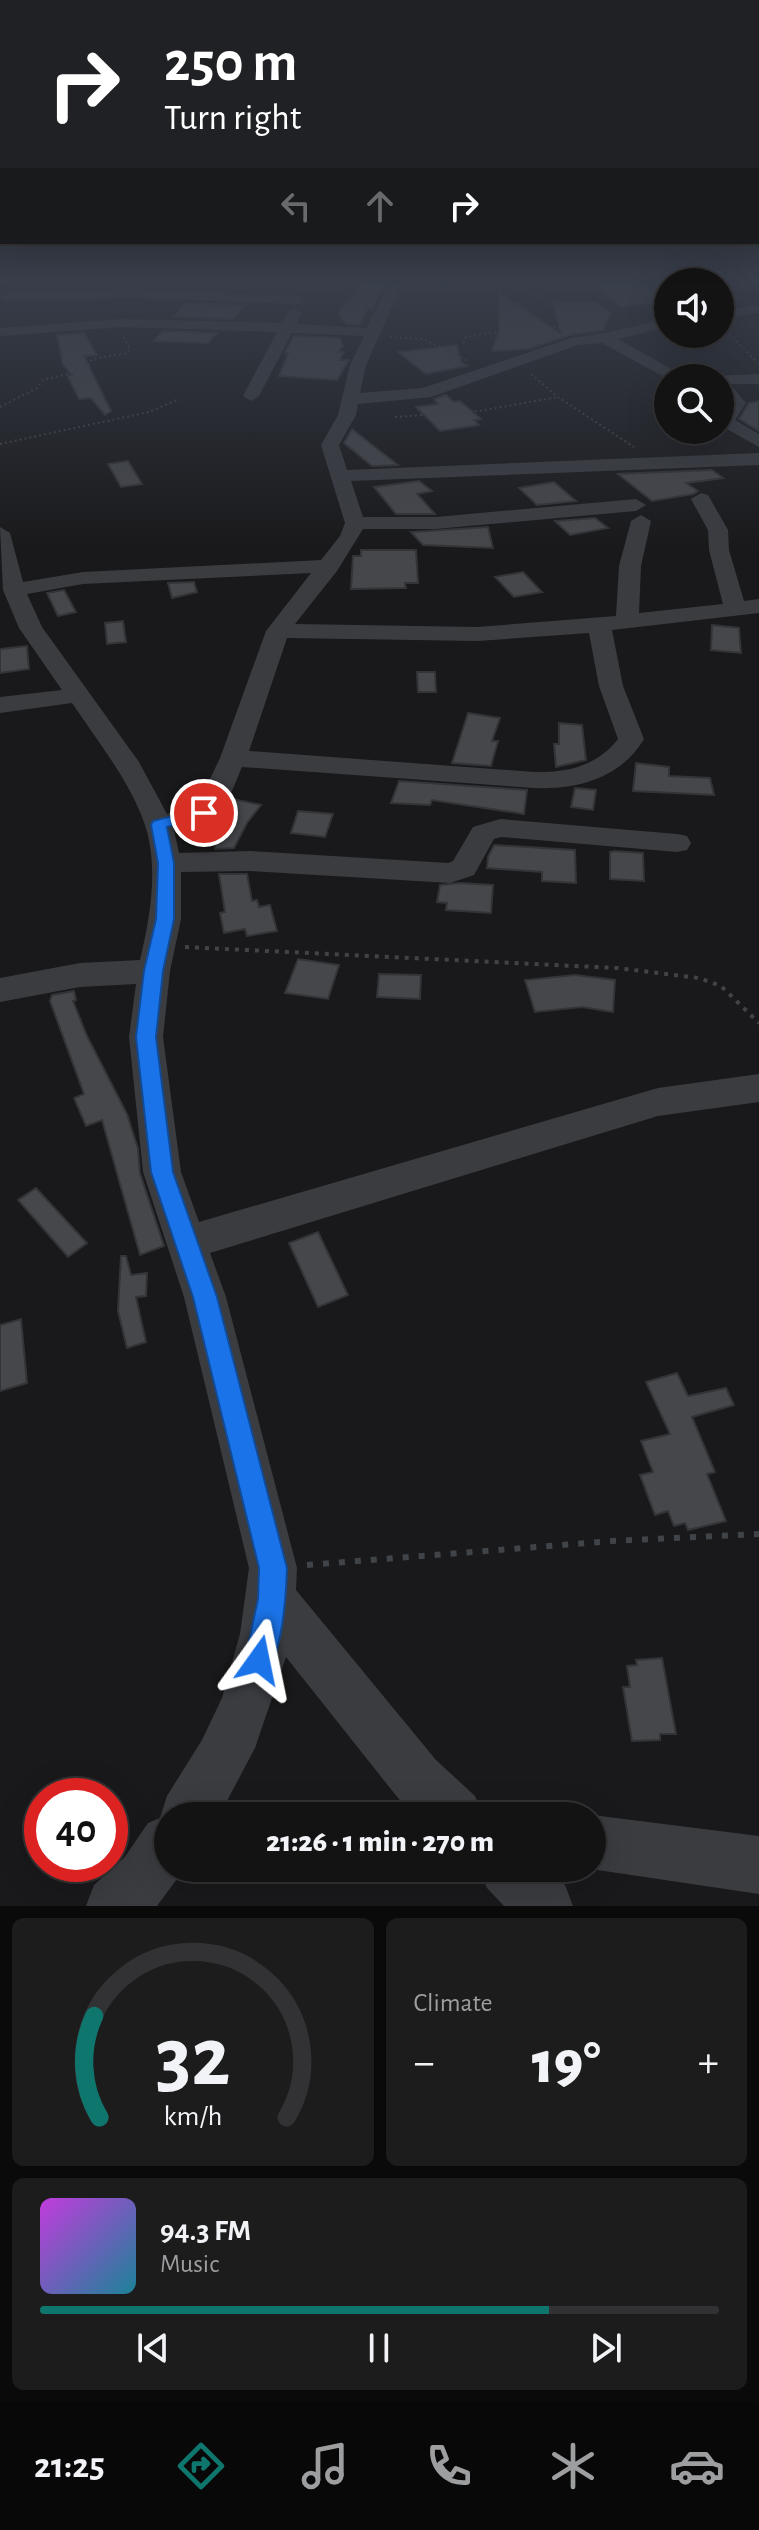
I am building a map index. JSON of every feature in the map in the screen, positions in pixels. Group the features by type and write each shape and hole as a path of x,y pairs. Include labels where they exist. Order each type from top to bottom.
{"street":[{"path":"251,396 265,371"},
{"path":"159,825 193,817 211,807 233,758 278,631 342,549 355,523 330,445 352,399 357,371"},
{"path":"352,399 425,393 485,371"},
{"path":"734,380 759,379"},
{"path":"734,427 759,442"},
{"path":"340,476 759,459"},
{"path":"701,499 718,530 719,550 735,608"},
{"path":"355,523 436,523 639,513 630,566 627,620"},
{"path":"7,580 329,566"},
{"path":"7,580 78,695 126,762 159,825 166,863 165,919 156,958 146,1037 162,1172 205,1297 273,1583 417,1779 441,1802"},
{"path":"278,631 478,634 599,625 759,606"},
{"path":"233,758 456,776 576,778 595,770 627,746 631,739 611,686 599,625"},
{"path":"0,705 78,695"},
{"path":"166,863 277,862 450,873 464,868 483,833 500,828 677,843"},
{"path":"0,990 156,958"},
{"path":"186,1243 658,1102 759,1088"},
{"path":"197,1802 253,1691 273,1583"},
{"path":"606,1845 759,1865"},
{"path":"115,1906 144,1878 154,1863"},
{"path":"521,1882 544,1906"}],"path":[{"path":"0,407 37,388 43,380 78,371"},
{"path":"527,371 558,397 658,464"},
{"path":"395,417 479,411 558,397"},
{"path":"0,444 149,412 179,399"},
{"path":"156,958 617,968 699,978 721,986 759,1023"},
{"path":"273,1583 613,1541 759,1534"}],"building":[{"path":"68,371 91,371 111,411 105,415 91,398 79,399 67,375 72,375"},
{"path":"281,371 342,371 337,380 279,376"},
{"path":"446,395 454,402 460,401 481,419 474,420 479,425 440,431 416,407 438,404 434,399"},
{"path":"759,401 759,431 739,419 749,403"},
{"path":"352,429 398,465 372,466 344,443"},
{"path":"128,461 142,484 121,487 108,464"},
{"path":"712,470 723,478 686,483 698,491 652,501 618,474"},
{"path":"419,481 432,491 417,494 435,514 396,514 374,487"},
{"path":"554,482 576,501 537,505 519,488"},
{"path":"595,518 608,528 570,535 555,521"},
{"path":"488,527 493,548 423,545 411,532"},
{"path":"361,550 416,550 418,583 405,583 406,588 351,589 353,556 361,556"},
{"path":"523,572 542,592 514,597 495,577"},
{"path":"194,582 197,592 172,598 168,583"},
{"path":"64,590 76,612 58,616 47,593"},
{"path":"123,621 126,642 107,644 105,623"},
{"path":"712,625 739,628 741,653 711,650"},
{"path":"27,646 29,669 0,673 0,649"},
{"path":"417,672 435,672 436,692 418,692"},
{"path":"468,713 500,718 492,741 498,741 491,766 452,763"},
{"path":"559,723 582,725 586,760 556,767 554,744 559,744"},
{"path":"636,763 669,767 669,776 710,778 714,795 633,791"},
{"path":"399,781 527,790 524,814 432,800 430,805 391,803"},
{"path":"575,788 596,790 593,810 571,807"},
{"path":"233,799 261,805 234,848 215,849 214,842 227,818 220,817"},
{"path":"298,811 333,814 325,837 291,833"},
{"path":"494,845 575,850 576,883 542,881 542,872 487,868"},
{"path":"610,852 643,853 644,881 610,879"},
{"path":"219,874 247,874 252,901 257,900 259,907 270,905 277,931 247,936 245,929 224,933 220,913 225,912"},
{"path":"440,885 493,885 491,913 446,910 447,903 437,902"},
{"path":"298,959 339,965 328,999 285,993"},
{"path":"379,974 421,975 420,999 377,997"},
{"path":"575,975 615,980 613,1012 582,1007 535,1012 525,980"},
{"path":"74,991 76,1000 73,1001 87,1036 127,1114 138,1149 140,1173 164,1246 140,1255 102,1120 86,1126 74,1098 84,1094 50,1001 52,995"},
{"path":"36,1188 87,1243 68,1257 18,1200"},
{"path":"318,1232 348,1295 318,1307 289,1243"},
{"path":"121,1256 126,1256 131,1275 147,1273 146,1296 136,1297 146,1342 127,1348 118,1311"},
{"path":"21,1319 27,1383 0,1391 0,1325"},
{"path":"677,1373 688,1396 726,1388 734,1405 692,1417 715,1472 707,1474 726,1521 688,1530 685,1523 674,1526 668,1511 655,1515 640,1475 653,1472 641,1441 670,1434 646,1382"},
{"path":"662,1658 676,1734 660,1734 660,1740 632,1741 623,1687 630,1687 627,1666 637,1665 636,1660"}],"route":[{"path":"204,813 159,825 166,863 165,919 154,971 146,1037 162,1172 205,1297 273,1568 272,1599 259,1660"}]}
